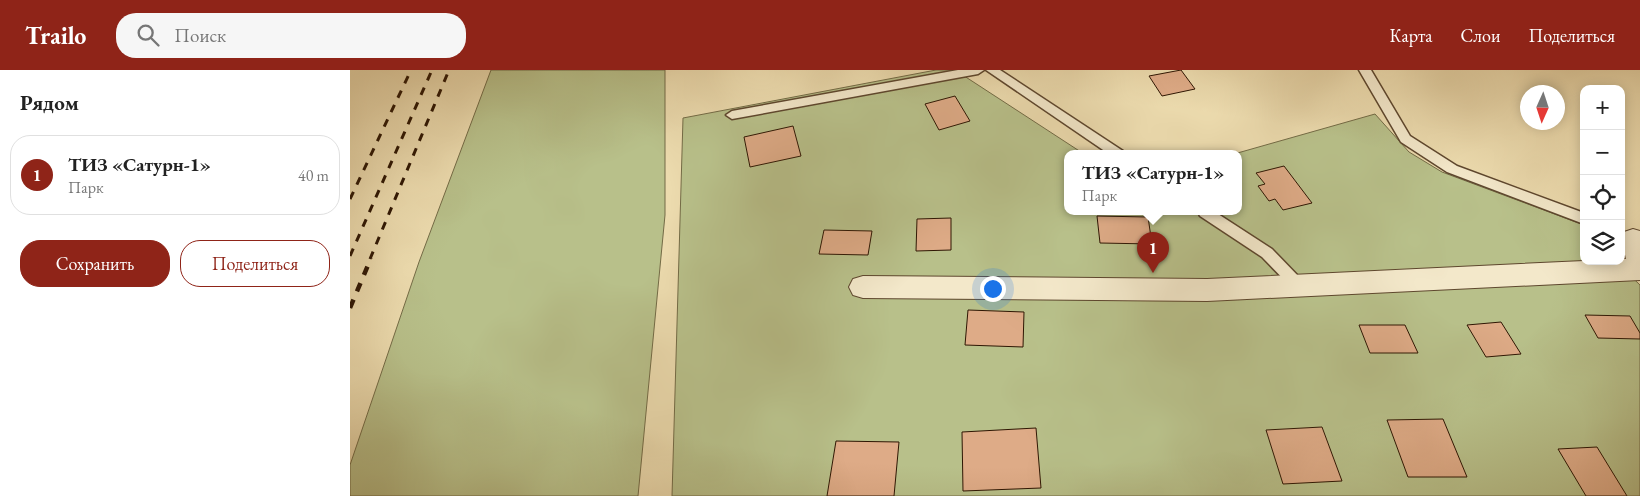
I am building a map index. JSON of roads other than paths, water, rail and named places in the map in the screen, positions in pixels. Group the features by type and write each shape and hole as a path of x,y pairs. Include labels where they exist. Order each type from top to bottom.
{"street":[{"path":"863,287 1207,290 1640,268"}],"lane":[{"path":"732,116 978,70"},
{"path":"992,70 1112,150"},
{"path":"1366,70 1384,106 1405,139 1452,169 1580,217"},
{"path":"1210,215 1267,253 1298,285"}],"railway":[{"path":"350,199 411,70"},
{"path":"350,256 432,70"},
{"path":"370,259 449,70"},
{"path":"350,308 371,258"}],"place":[{"name":"ТИЗ «Сатурн-1»","path":"1153,273"}]}
